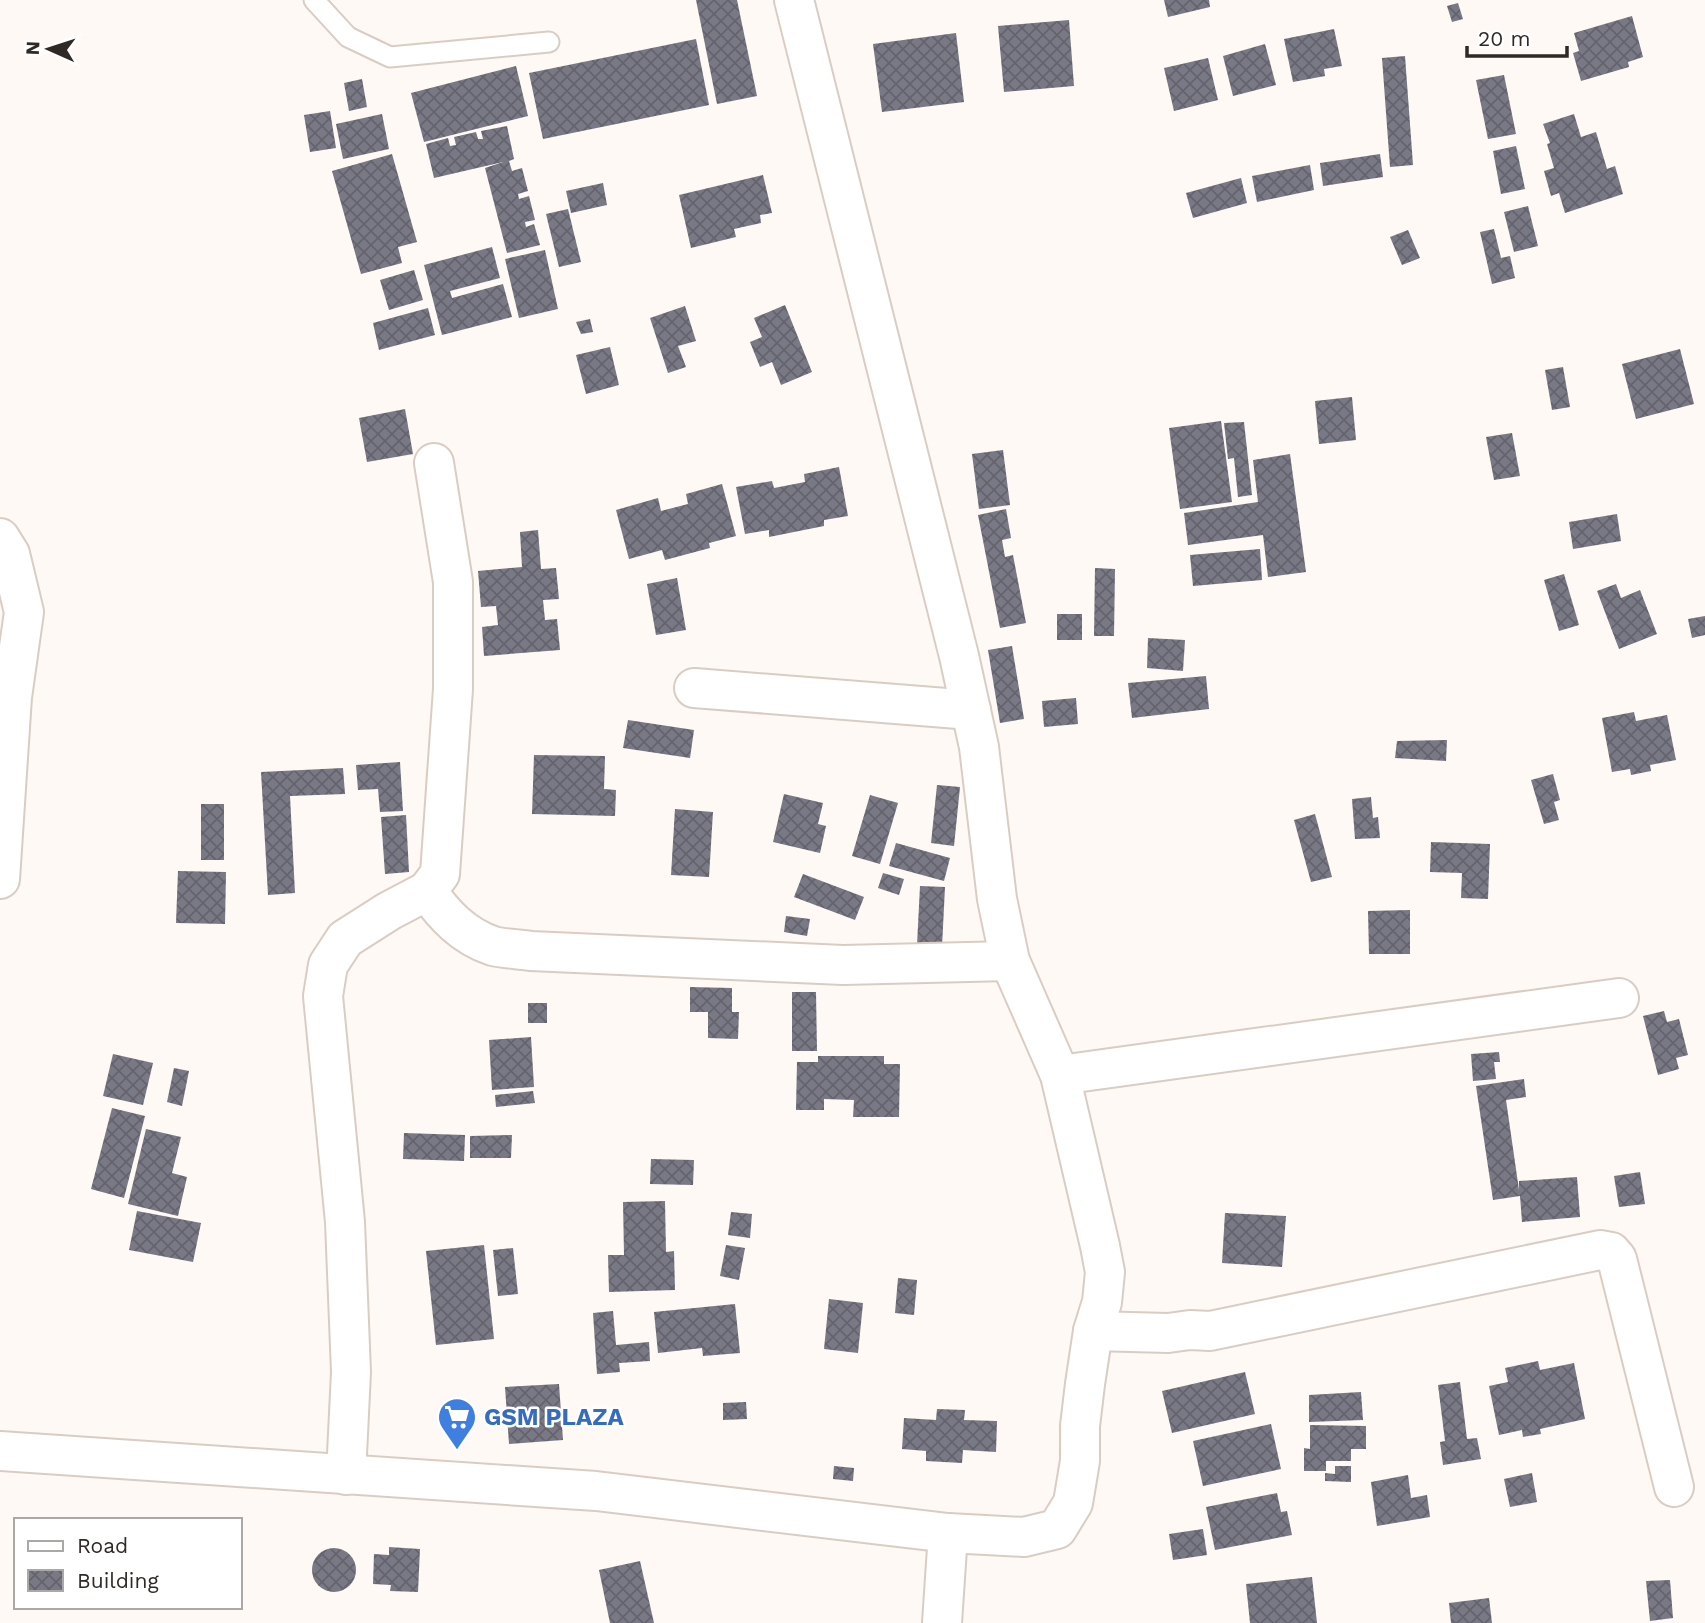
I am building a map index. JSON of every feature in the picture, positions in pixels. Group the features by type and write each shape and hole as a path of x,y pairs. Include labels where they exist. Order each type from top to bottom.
{"street":[{"path":"0,1451 596,1491 948,1533 1024,1536 1057,1529 1073,1503 1080,1461 1080,1426 1093,1331 1102,1302 1105,1272 1060,1075 1010,961 997,899 979,747 956,643 794,0"},
{"path":"346,1475 351,1372 345,1222 323,996 328,965 345,939 427,891 440,874 453,689 453,582 434,463"},
{"path":"0,538 10,554 24,612 12,697 0,879"},
{"path":"694,688 971,710"},
{"path":"427,891 446,917 462,931 495,947 519,950 843,965 1010,961"},
{"path":"1060,1075 1619,998"},
{"path":"1093,1331 1210,1331 1600,1250 1611,1252 1616,1259 1674,1487"},
{"path":"942,1623 948,1533"}],"lane":[{"path":"314,0 348,37 390,57 549,42"}],"building":[{"path":"696,0 737,0 757,96 717,104"},
{"path":"1164,0 1209,0 1210,7 1168,17"},
{"path":"1458,3 1463,19 1452,22 1447,6"},
{"path":"1632,16 1643,57 1628,62 1629,67 1581,81 1573,53 1579,51 1574,33"},
{"path":"1069,20 1074,86 1004,92 998,26"},
{"path":"1334,29 1342,66 1324,69 1325,76 1293,82 1284,39"},
{"path":"956,33 964,102 882,112 873,44"},
{"path":"696,39 709,105 543,139 529,73"},
{"path":"1265,44 1276,85 1233,96 1223,56"},
{"path":"1405,56 1413,165 1390,167 1382,58"},
{"path":"1208,58 1218,100 1174,111 1164,68"},
{"path":"516,66 528,116 424,142 411,93"},
{"path":"1504,75 1516,134 1488,139 1476,80"},
{"path":"362,79 367,107 349,111 344,83"},
{"path":"330,111 336,148 310,152 304,115"},
{"path":"382,114 389,149 343,159 336,124"},
{"path":"1574,114 1581,137 1596,132 1607,169 1615,166 1623,194 1565,213 1559,193 1551,196 1544,171 1554,168 1547,144 1550,143 1543,124"},
{"path":"507,126 514,159 509,161 512,171 522,168 528,191 518,194 519,199 529,196 535,220 525,222 526,227 534,224 540,245 507,253 485,168 503,162 434,178 426,144 448,138 450,146 456,145 454,137 476,132 478,139 483,139 481,131"},
{"path":"1516,146 1525,189 1501,194 1493,151"},
{"path":"392,154 417,242 398,247 402,263 361,274 332,171"},
{"path":"1380,154 1383,177 1323,186 1320,163"},
{"path":"1310,165 1314,190 1257,202 1252,176"},
{"path":"763,175 772,213 760,215 761,223 734,229 736,237 691,248 679,195"},
{"path":"1241,178 1247,203 1193,218 1186,193"},
{"path":"603,183 607,205 571,213 566,191"},
{"path":"1528,206 1538,246 1514,252 1504,212"},
{"path":"568,209 581,262 559,267 546,214"},
{"path":"1494,229 1501,258 1510,256 1515,278 1492,284 1480,232"},
{"path":"1408,230 1420,258 1402,265 1390,237"},
{"path":"492,247 500,278 450,291 452,298 503,284 512,317 442,335 424,265"},
{"path":"545,250 558,309 519,318 505,259"},
{"path":"414,270 423,300 389,310 380,280"},
{"path":"785,305 812,372 781,385 772,362 760,367 750,342 762,337 754,318"},
{"path":"685,306 696,341 678,346 686,367 668,373 650,318"},
{"path":"428,308 435,335 379,350 373,323"},
{"path":"590,319 593,332 581,334 576,322"},
{"path":"610,347 619,385 586,394 576,355"},
{"path":"1680,349 1694,404 1636,419 1622,364"},
{"path":"1563,367 1570,407 1552,410 1545,370"},
{"path":"1352,397 1356,440 1319,444 1315,401"},
{"path":"405,409 413,454 367,462 359,418"},
{"path":"1221,421 1232,502 1180,509 1169,428"},
{"path":"1244,422 1252,495 1238,497 1234,458 1228,459 1224,423"},
{"path":"1512,433 1520,476 1494,480 1486,437"},
{"path":"1003,450 1010,505 979,509 972,454"},
{"path":"1290,454 1306,572 1268,577 1263,535 1188,545 1184,513 1258,502 1253,460"},
{"path":"839,467 848,516 824,520 824,526 769,537 769,530 745,534 736,487 772,481 774,488 805,482 804,474"},
{"path":"722,484 736,536 709,543 710,548 665,560 662,550 629,559 616,510 658,498 661,511 688,504 686,494"},
{"path":"1006,509 1011,538 1002,540 1005,557 1013,555 1026,623 1000,628 978,515"},
{"path":"1617,514 1621,541 1573,549 1569,522"},
{"path":"538,530 541,569 556,568 559,599 543,600 545,620 557,619 560,650 484,656 482,627 498,625 496,606 481,607 478,571 522,567 520,532"},
{"path":"1260,549 1262,580 1193,586 1190,555"},
{"path":"1095,568 1115,569 1114,636 1094,636"},
{"path":"1564,574 1579,625 1559,631 1544,580"},
{"path":"677,578 686,630 656,635 647,584"},
{"path":"1616,584 1621,598 1640,590 1657,634 1619,649 1597,591"},
{"path":"1057,614 1082,614 1082,640 1057,640"},
{"path":"1705,616 1705,635 1692,638 1688,619"},
{"path":"1148,638 1185,640 1183,671 1147,668"},
{"path":"1012,646 1024,719 1000,723 988,650"},
{"path":"1206,676 1209,709 1132,718 1128,683"},
{"path":"1076,698 1078,724 1044,727 1042,701"},
{"path":"1634,712 1636,721 1667,715 1676,760 1650,765 1651,771 1631,775 1630,769 1612,772 1602,718"},
{"path":"628,720 694,730 690,758 623,748"},
{"path":"1447,740 1446,761 1395,758 1397,741"},
{"path":"534,755 605,756 604,789 616,790 615,816 532,814"},
{"path":"400,762 403,811 380,812 378,789 358,790 356,765"},
{"path":"343,768 345,794 290,796 295,893 268,895 261,772"},
{"path":"1553,774 1560,800 1554,802 1559,820 1544,824 1531,780"},
{"path":"937,785 960,787 954,846 931,843"},
{"path":"784,794 823,803 818,824 826,826 820,853 773,842"},
{"path":"870,795 898,803 880,864 852,856"},
{"path":"1371,797 1373,818 1378,817 1380,838 1355,839 1352,799"},
{"path":"201,804 224,804 224,860 201,860"},
{"path":"675,809 713,812 709,877 671,875"},
{"path":"1315,814 1332,877 1311,882 1294,820"},
{"path":"406,815 409,872 385,874 381,817"},
{"path":"1431,842 1490,844 1488,899 1461,898 1462,873 1430,872"},
{"path":"896,843 950,858 944,881 889,866"},
{"path":"178,871 226,872 225,924 176,923"},
{"path":"883,873 904,879 899,895 878,888"},
{"path":"803,874 864,897 855,920 794,897"},
{"path":"920,886 945,887 942,947 917,945"},
{"path":"1410,910 1410,954 1369,954 1368,911"},
{"path":"786,916 810,919 807,936 784,932"},
{"path":"690,987 732,988 732,1012 739,1012 738,1039 708,1038 708,1012 690,1012"},
{"path":"792,992 816,992 817,1051 792,1051"},
{"path":"528,1003 547,1003 547,1023 528,1023"},
{"path":"1664,1011 1667,1022 1679,1019 1688,1055 1676,1058 1679,1069 1658,1075 1643,1016"},
{"path":"531,1037 534,1087 492,1090 489,1040"},
{"path":"1499,1052 1500,1062 1494,1062 1496,1079 1473,1081 1471,1054"},
{"path":"113,1054 153,1063 143,1105 103,1096"},
{"path":"818,1056 884,1056 884,1064 900,1064 899,1117 853,1117 854,1100 824,1099 824,1110 796,1110 797,1062 818,1062"},
{"path":"174,1068 189,1071 182,1106 167,1102"},
{"path":"1524,1079 1526,1097 1506,1100 1519,1190 1519,1181 1577,1177 1580,1217 1522,1222 1520,1196 1493,1200 1476,1086"},
{"path":"533,1091 535,1103 496,1107 495,1095"},
{"path":"112,1108 145,1116 124,1198 91,1189"},
{"path":"146,1129 181,1137 172,1173 187,1177 178,1216 128,1204"},
{"path":"404,1133 465,1135 464,1161 403,1159"},
{"path":"512,1135 511,1158 470,1158 470,1136"},
{"path":"651,1159 694,1160 693,1185 650,1184"},
{"path":"1640,1172 1645,1204 1619,1207 1614,1176"},
{"path":"665,1201 666,1252 674,1251 675,1290 609,1292 608,1255 624,1255 623,1202"},
{"path":"137,1211 201,1223 193,1262 129,1250"},
{"path":"731,1212 752,1214 750,1238 728,1235"},
{"path":"1225,1213 1286,1216 1282,1267 1222,1263"},
{"path":"484,1245 494,1339 436,1345 426,1251"},
{"path":"726,1245 745,1248 739,1280 720,1276"},
{"path":"513,1248 518,1294 498,1296 493,1250"},
{"path":"898,1278 917,1280 914,1315 895,1313"},
{"path":"829,1299 863,1303 858,1353 824,1349"},
{"path":"735,1304 740,1353 703,1356 702,1348 658,1353 654,1312"},
{"path":"613,1311 616,1345 649,1342 650,1361 619,1363 620,1372 597,1374 593,1313"},
{"path":"1538,1361 1540,1370 1574,1363 1585,1419 1540,1429 1541,1434 1523,1437 1522,1430 1499,1435 1489,1386 1508,1382 1505,1368"},
{"path":"1245,1372 1255,1414 1172,1433 1162,1391"},
{"path":"1460,1382 1467,1439 1477,1438 1481,1459 1443,1465 1440,1442 1445,1441 1438,1385"},
{"path":"559,1384 563,1440 509,1444 505,1387"},
{"path":"1361,1392 1363,1420 1309,1422 1309,1395"},
{"path":"746,1402 747,1419 723,1420 723,1403"},
{"path":"937,1409 965,1410 964,1420 997,1421 996,1452 963,1450 962,1463 926,1461 926,1451 902,1449 904,1418 936,1420"},
{"path":"1271,1424 1281,1469 1203,1486 1193,1441"},
{"path":"1310,1425 1366,1426 1366,1449 1351,1449 1351,1461 1326,1461 1326,1471 1304,1471 1304,1448 1310,1449"},
{"path":"834,1466 854,1468 853,1481 833,1479"},
{"path":"1335,1466 1351,1466 1351,1482 1325,1481 1325,1473 1335,1474"},
{"path":"1532,1473 1537,1502 1510,1507 1504,1479"},
{"path":"1408,1475 1411,1498 1427,1495 1430,1517 1377,1526 1371,1482"},
{"path":"1277,1493 1281,1512 1287,1511 1292,1535 1215,1550 1206,1507"},
{"path":"1203,1529 1207,1555 1173,1560 1169,1534"},
{"path":"389,1547 420,1549 418,1592 390,1591 391,1585 373,1584 374,1554 389,1555"},
{"path":"334,1548 350,1554 356,1570 350,1586 334,1592 318,1586 312,1570 318,1554"},
{"path":"640,1561 654,1623 610,1623 599,1570"},
{"path":"1312,1577 1317,1623 1250,1623 1246,1584"},
{"path":"1670,1580 1673,1618 1650,1621 1646,1581"},
{"path":"1489,1598 1492,1623 1451,1623 1449,1603"}],"place":[{"name":"GSM PLAZA","path":"457,1451"}]}
